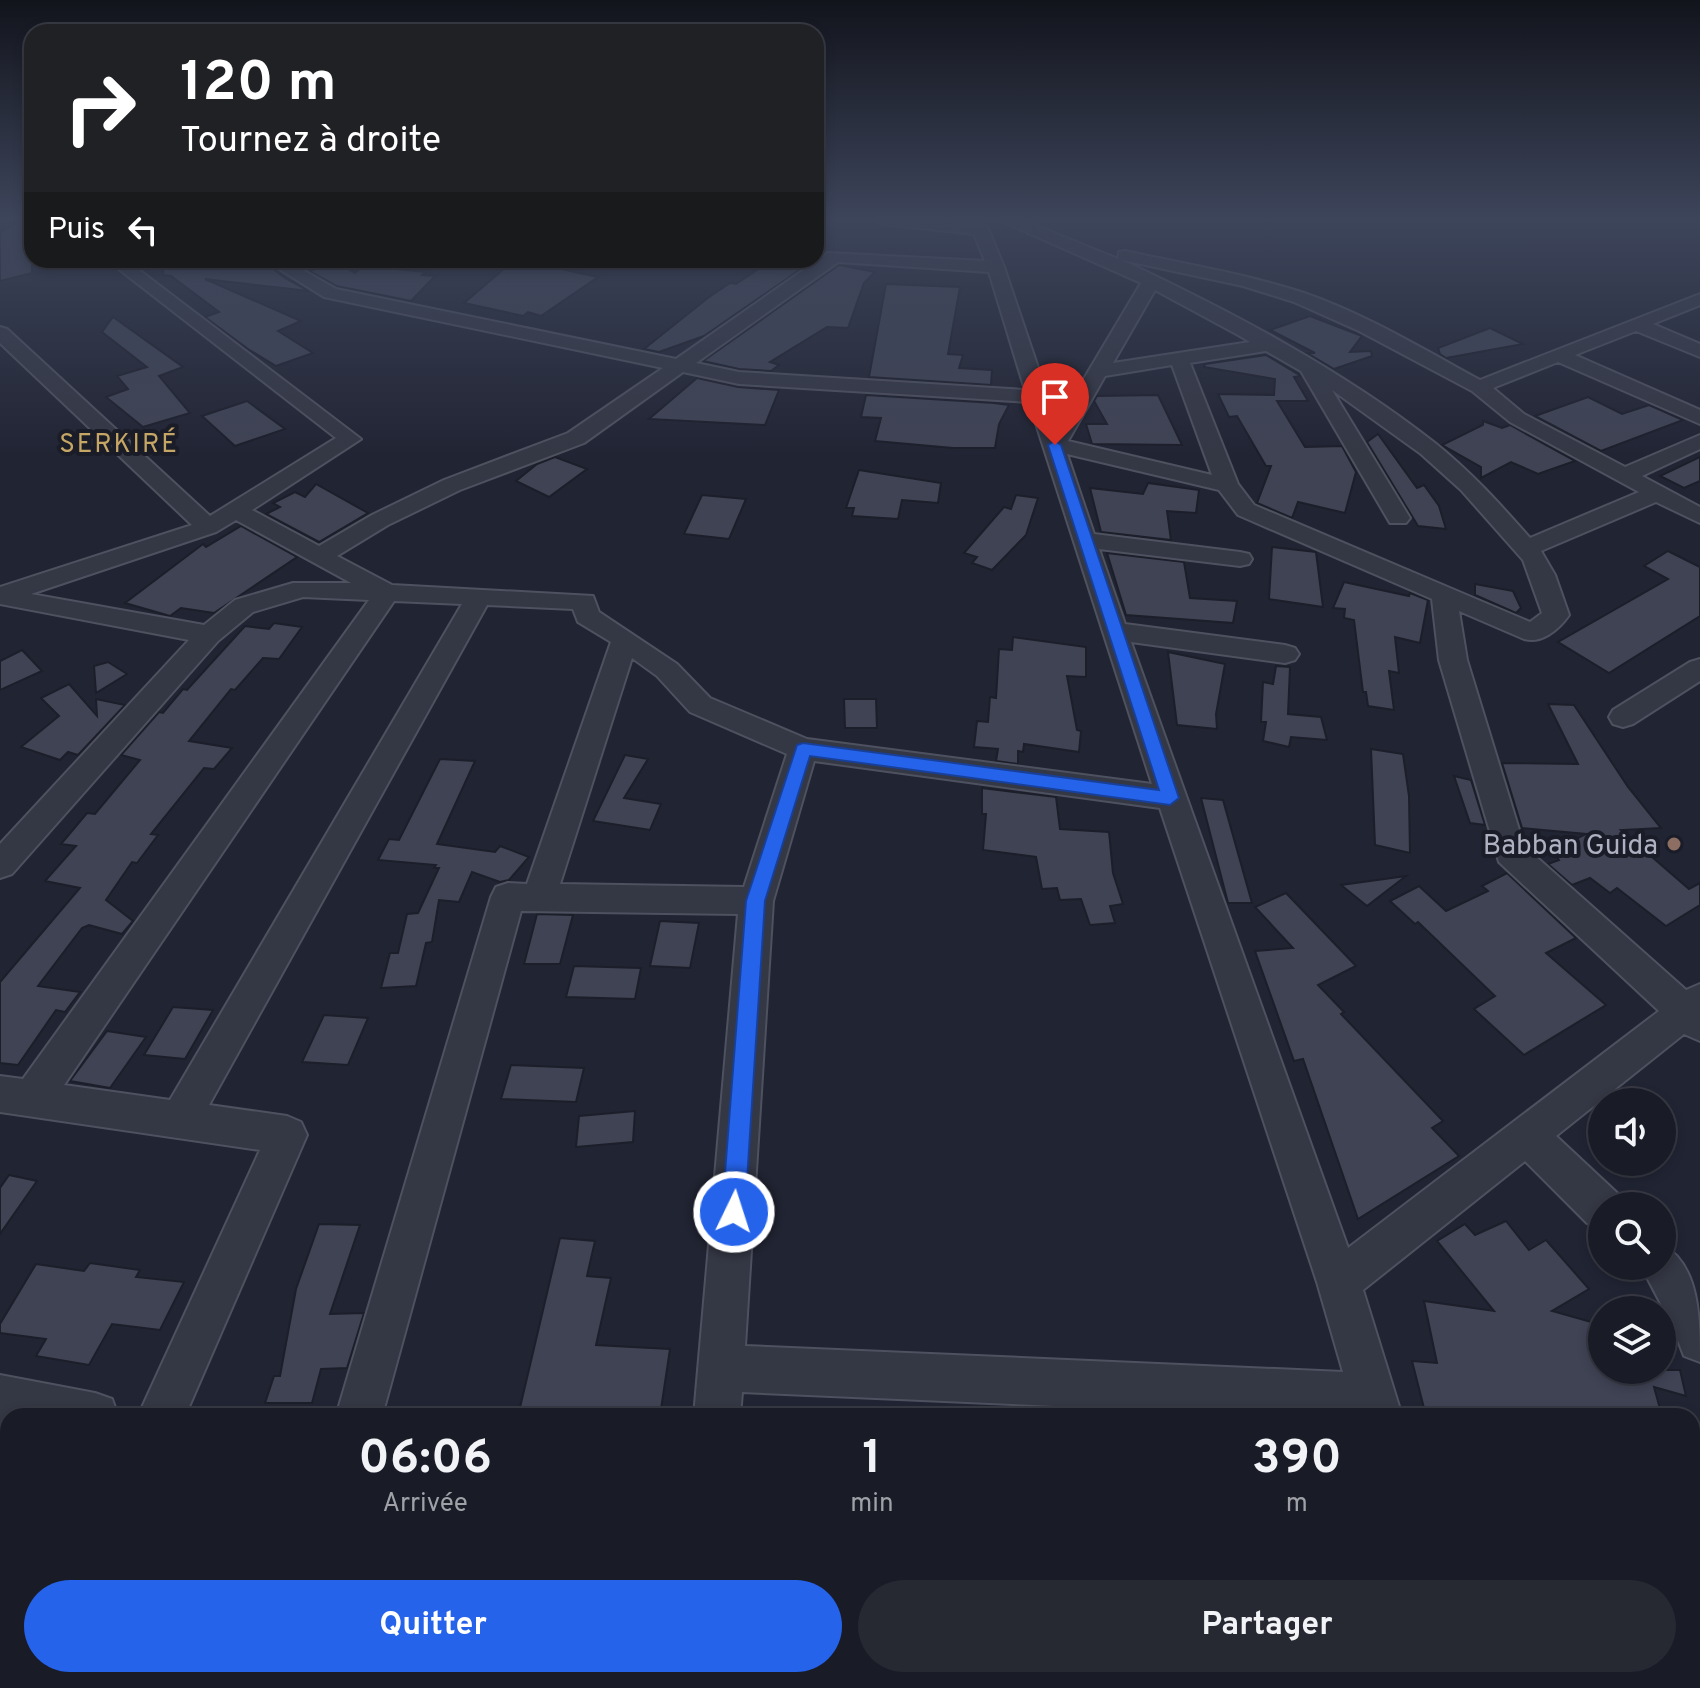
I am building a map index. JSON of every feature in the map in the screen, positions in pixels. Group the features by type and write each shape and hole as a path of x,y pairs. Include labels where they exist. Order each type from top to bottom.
{"street":[{"path":"0,596 208,527 350,439 165,298"},
{"path":"353,298 739,378 1039,397"},
{"path":"319,556 380,520 452,485 576,438 774,298"},
{"path":"723,1368 1376,1406 1339,1282 1170,798 1006,298"},
{"path":"1055,445 1141,298"},
{"path":"1179,358 1227,485 1246,510 1533,633 1556,615 1538,564 1456,469 1383,413 1308,366 1182,298"},
{"path":"1299,298 1366,327 1479,387 1517,418 1700,516"},
{"path":"1479,387 1700,299"},
{"path":"1636,324 1700,351"},
{"path":"0,333 208,527"},
{"path":"1098,371 1268,345"},
{"path":"1558,355 1700,418"},
{"path":"1308,366 1398,518"},
{"path":"1625,475 1700,441"},
{"path":"1055,445 1227,485"},
{"path":"1525,549 1657,493"},
{"path":"235,510 387,593"},
{"path":"1084,540 1240,559"},
{"path":"0,865 209,635 244,606 302,589 584,602 587,616 667,670 700,705 803,749 1170,798"},
{"path":"165,1408 287,1135 16,1096 387,593"},
{"path":"1339,1282 1527,1135 1695,1012 1510,853 1453,660 1444,593"},
{"path":"0,596 209,635"},
{"path":"180,1120 480,596"},
{"path":"1114,631 1285,654"},
{"path":"539,898 625,639"},
{"path":"1623,717 1700,668"},
{"path":"718,1408 756,901 803,749"},
{"path":"361,1408 508,897 756,901"},
{"path":"1527,1135 1588,1194"},
{"path":"1670,1280 1689,1312 1700,1340"},
{"path":"0,1398 53,1408"}],"building":[{"path":"200,298 248,298 301,321 278,331 313,353 276,366 205,317 219,312"},
{"path":"470,298 568,298 541,316 528,312 523,316 464,303"},
{"path":"708,298 759,298 704,336 659,352 644,349"},
{"path":"793,298 859,298 848,328 827,327 770,362 779,365 771,371 739,369 703,361"},
{"path":"883,298 958,298 948,354 963,355 959,368 992,370 991,385 869,377"},
{"path":"1310,316 1362,336 1350,352 1371,351 1372,356 1334,369 1307,353 1315,353 1270,330"},
{"path":"113,317 183,367 159,376 190,413 143,427 106,397 128,389 117,376 147,367 102,332"},
{"path":"1490,328 1523,344 1446,358 1440,354 1438,348"},
{"path":"1266,355 1301,376 1294,377 1308,401 1277,401 1305,447 1342,446 1356,472 1345,513 1298,502 1292,518 1257,503 1271,466 1266,466 1237,416 1229,417 1218,394 1274,395 1275,379 1204,367 1205,364"},
{"path":"697,378 738,387 779,390 765,425 649,419"},
{"path":"866,395 1009,405 999,424 995,448 953,448 875,441 881,418 861,417"},
{"path":"1158,395 1182,445 1092,444 1086,424 1107,424 1094,401 1097,396"},
{"path":"1588,397 1622,414 1649,405 1683,420 1601,451 1535,416"},
{"path":"247,401 285,429 235,446 202,416"},
{"path":"1483,421 1502,428 1510,425 1575,461 1538,474 1511,462 1481,478 1481,467 1442,445 1483,425"},
{"path":"1378,434 1417,488 1424,485 1439,506 1446,529 1418,526 1367,442"},
{"path":"555,457 587,469 549,497 516,481 537,464"},
{"path":"1700,457 1700,481 1684,488 1660,476"},
{"path":"859,470 941,483 938,503 902,500 898,519 852,516 854,508 846,508"},
{"path":"1148,483 1199,490 1196,513 1167,511 1171,540 1101,532 1090,488 1143,494"},
{"path":"316,484 368,513 319,542 266,514 280,507 273,503 295,492 305,497"},
{"path":"702,495 746,499 729,539 684,534"},
{"path":"1016,495 1038,498 1026,535 992,570 972,563 977,557 964,553 1004,507 1011,509"},
{"path":"241,526 297,557 214,613 181,608 170,616 125,603 203,544 206,547"},
{"path":"1272,547 1316,552 1323,607 1269,599"},
{"path":"1668,551 1700,567 1700,616 1609,673 1558,642 1668,579 1644,566"},
{"path":"1107,553 1184,562 1190,598 1237,601 1233,623 1126,615"},
{"path":"1344,582 1409,596 1410,593 1428,600 1420,643 1395,637 1399,673 1389,671 1394,710 1368,706 1366,692 1363,692 1354,620 1344,618 1345,609 1333,608"},
{"path":"1475,584 1513,591 1521,608 1516,613 1475,595"},
{"path":"274,623 302,627 279,659 263,658 235,690 231,689 189,741 232,748 214,769 204,768 151,834 158,835 137,863 132,862 106,900 133,921 122,934 89,925 82,928 38,986 80,992 65,1012 56,1010 18,1065 0,1063 0,982 80,888 45,881 76,846 61,844 87,813 95,814 140,760 121,755 159,712 163,713 183,689 187,690 245,626 269,629"},
{"path":"1013,637 1086,647 1086,677 1067,676 1077,730 1081,731 1079,752 1024,744 1023,752 1018,751 1018,764 996,761 998,749 974,747 977,721 988,722 990,697 996,698 999,649 1012,650"},
{"path":"22,650 42,671 0,690 0,661"},
{"path":"1168,652 1225,664 1216,714 1217,729 1177,725"},
{"path":"108,662 127,674 96,693 94,666"},
{"path":"1276,666 1290,667 1288,714 1321,717 1327,740 1291,737 1289,747 1263,741 1266,722 1261,722 1263,682 1273,684"},
{"path":"69,684 97,716 96,699 125,705 78,755 68,752 60,760 21,747 59,716 41,698"},
{"path":"844,699 876,699 877,728 845,728"},
{"path":"1548,704 1574,705 1628,787 1661,828 1621,830 1689,889 1700,883 1700,905 1666,926 1617,888 1610,893 1590,878 1572,885 1548,864 1559,860 1552,851 1586,834 1522,828 1502,763 1578,764"},
{"path":"1371,749 1403,754 1409,796 1410,853 1375,845"},
{"path":"625,755 648,759 624,798 661,804 650,830 593,821"},
{"path":"440,759 475,761 437,844 495,852 500,846 529,857 509,880 500,882 472,872 459,902 439,900 432,942 426,943 416,986 381,988 390,953 398,953 407,914 418,913 439,868 434,868 436,865 378,860 389,839 399,840"},
{"path":"1454,776 1471,780 1485,825 1470,823"},
{"path":"982,788 1056,797 1060,829 1109,832 1113,873 1123,904 1110,906 1115,923 1090,925 1081,899 1060,900 1057,888 1042,889 1036,857 983,850 986,814 982,814"},
{"path":"1201,798 1223,800 1252,903 1228,903"},
{"path":"1507,873 1576,938 1546,953 1606,1005 1524,1055 1474,1009 1495,996 1418,922 1415,924 1390,901 1419,886 1446,911 1488,891 1482,886"},
{"path":"1406,876 1367,906 1341,885"},
{"path":"1286,893 1356,966 1318,985 1344,1012 1341,1014 1443,1121 1432,1128 1459,1156 1358,1219 1303,1059 1294,1061 1255,951 1293,948 1255,907"},
{"path":"537,914 573,915 560,964 524,964"},
{"path":"660,921 699,923 690,968 650,966"},
{"path":"574,966 641,968 635,999 566,997"},
{"path":"173,1007 213,1010 185,1059 144,1055"},
{"path":"324,1015 368,1018 348,1065 302,1062"},
{"path":"107,1031 146,1037 110,1088 70,1081"},
{"path":"511,1065 584,1068 576,1102 501,1099"},
{"path":"635,1111 633,1142 576,1147 579,1116"},
{"path":"9,1175 37,1181 0,1234 0,1188"},
{"path":"1506,1221 1529,1250 1546,1240 1589,1289 1552,1311 1588,1321 1588,1384 1676,1384 1676,1370 1680,1370 1686,1396 1654,1387 1660,1408 1424,1408 1412,1361 1437,1363 1424,1301 1494,1311 1437,1241 1465,1224 1475,1235"},
{"path":"319,1224 360,1225 330,1314 364,1313 347,1368 321,1369 312,1403 265,1403 274,1376 280,1376 296,1289"},
{"path":"560,1238 595,1241 587,1276 611,1278 596,1345 670,1349 661,1408 520,1408"},
{"path":"90,1263 140,1270 136,1277 184,1282 160,1330 112,1324 89,1365 36,1356 46,1339 0,1333 0,1324 36,1264 84,1271"}],"place":[{"name":"Babban Guida","path":"1674,844"}],"district":[{"name":"SERKIRÉ","path":"119,443"}],"route":[{"path":"734,1212 756,901 803,749 1170,798 1097,582 1055,445"}]}
